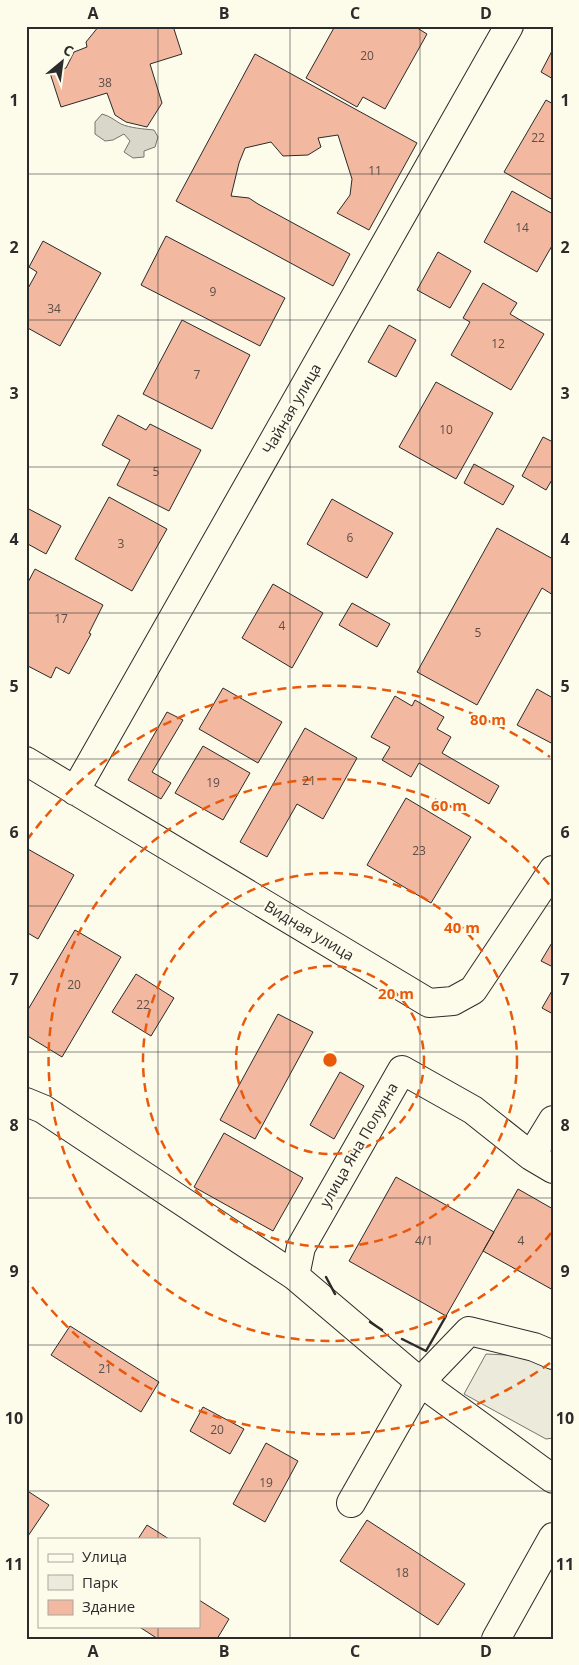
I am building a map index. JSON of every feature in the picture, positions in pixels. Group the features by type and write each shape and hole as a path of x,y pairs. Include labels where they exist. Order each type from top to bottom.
{"street":[{"name":"Чайная улица","path":"75,791 509,26"},
{"name":"Видная улица","path":"26,761 430,1003 452,1001 473,990 553,870"},
{"name":"улица Яна Полуяна","path":"295,1276 301,1248 402,1070 473,1110 542,1162"},
{"path":"26,1102 43,1109 295,1276 420,1382 553,1479"},
{"path":"542,1162 553,1120"},
{"path":"351,1503 420,1382 469,1331 534,1347 553,1355"},
{"path":"496,1639 553,1537"}],"green space":[{"path":"486,1354 526,1356 553,1369 553,1438 546,1439 464,1394"}],"shaded area":[{"path":"102,114 121,124 154,130 158,137 155,147 144,151 144,157 133,158 124,152 130,141 124,134 113,140 105,141 95,134 95,122"}],"building":[{"path":"99,26 173,26 182,54 150,64 162,103 147,127 126,122 115,115 107,93 61,107 50,73 66,68 74,52 87,47 86,42"},
{"path":"335,26 414,26 427,34 385,109 363,97 357,107 306,78"},
{"path":"553,49 553,79 541,72"},
{"path":"255,54 417,143 369,230 337,213 350,195 352,179 338,135 318,138 321,147 308,155 283,156 271,142 245,148 239,163 231,196 249,198 350,254 333,286 176,201"},
{"path":"546,100 553,104 553,200 504,172"},
{"path":"512,191 553,214 553,244 537,272 484,242"},
{"path":"166,236 285,298 260,346 141,285"},
{"path":"43,241 101,273 60,346 26,327 26,292 37,272 29,267"},
{"path":"438,252 471,271 450,308 417,290"},
{"path":"483,283 517,303 510,314 544,334 511,390 451,355 470,322 463,318"},
{"path":"182,320 250,355 212,429 143,394"},
{"path":"389,325 416,340 396,377 368,362"},
{"path":"436,382 493,413 456,479 399,447"},
{"path":"118,415 146,430 150,424 201,450 169,511 117,485 130,460 102,445"},
{"path":"543,437 553,442 553,478 546,490 522,476"},
{"path":"474,464 514,486 503,505 464,483"},
{"path":"109,497 167,529 132,591 75,559"},
{"path":"332,499 393,533 367,578 307,544"},
{"path":"27,508 61,526 46,554 26,543"},
{"path":"497,528 553,559 553,595 542,588 477,705 417,672"},
{"path":"35,569 103,605 89,633 91,634 69,674 56,667 51,678 26,665 26,586"},
{"path":"273,584 323,613 292,668 242,638"},
{"path":"352,603 390,624 377,647 339,625"},
{"path":"223,688 282,722 258,763 199,729"},
{"path":"537,689 553,698 553,744 517,725"},
{"path":"395,696 412,706 415,700 444,717 437,729 451,737 442,753 499,786 489,804 419,763 411,777 382,760 390,747 371,737"},
{"path":"167,712 183,720 152,772 171,783 161,799 128,780"},
{"path":"305,728 357,758 323,819 297,804 267,857 240,842"},
{"path":"203,746 250,773 223,820 175,793"},
{"path":"406,798 471,837 431,903 367,865"},
{"path":"26,848 74,875 38,939 26,932"},
{"path":"75,930 121,957 62,1057 26,1035 26,1013"},
{"path":"553,941 553,967 541,961"},
{"path":"136,974 174,998 151,1036 112,1012"},
{"path":"553,989 553,1014 542,1008"},
{"path":"278,1014 313,1032 255,1139 220,1120"},
{"path":"340,1072 364,1086 334,1139 310,1125"},
{"path":"224,1133 303,1178 273,1231 194,1187"},
{"path":"396,1177 494,1232 446,1316 349,1261"},
{"path":"518,1189 553,1209 553,1290 483,1251"},
{"path":"70,1326 159,1382 141,1412 51,1355"},
{"path":"203,1407 244,1429 230,1454 190,1431"},
{"path":"266,1443 298,1461 265,1522 233,1504"},
{"path":"26,1490 49,1505 26,1539"},
{"path":"367,1520 465,1584 438,1625 340,1561"},
{"path":"147,1525 167,1538 139,1538"},
{"path":"200,1601 229,1619 217,1639 158,1639 141,1628 200,1628"}],"wall":[{"path":"326,1277 335,1294"},
{"path":"402,1339 426,1351 446,1316"},
{"path":"370,1322 382,1330"}]}
